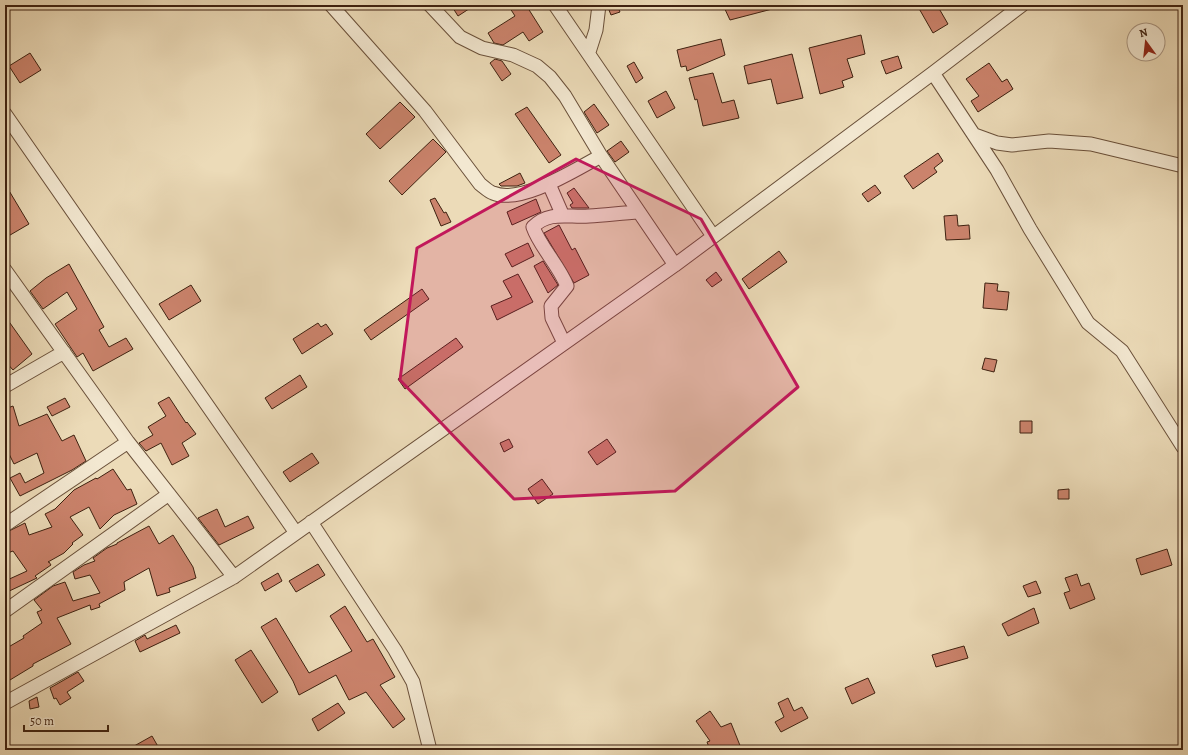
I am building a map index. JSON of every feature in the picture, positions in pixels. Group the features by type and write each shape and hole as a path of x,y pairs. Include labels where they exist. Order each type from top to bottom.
{"street":[{"path":"331,5 425,111 480,184 493,194 524,194 549,184 601,156"},
{"path":"430,5 460,37 482,48 513,55 536,66 550,77 565,96 601,156 675,265"},
{"path":"555,5 589,52 713,236"},
{"path":"589,52 596,30 599,5"},
{"path":"5,703 234,576 675,265 1022,5"},
{"path":"933,73 997,170 1030,229 1088,323 1122,351 1183,447"},
{"path":"5,114 296,533"},
{"path":"974,135 997,143 1012,145 1049,141 1091,144 1183,166"},
{"path":"549,184 563,216"},
{"path":"564,343 552,318 551,306 567,286 557,265 536,236 533,227 537,222 547,218 563,216 587,217 639,212"},
{"path":"5,270 128,442 234,576"},
{"path":"5,386 64,352"},
{"path":"5,525 128,442"},
{"path":"5,611 169,494"},
{"path":"310,522 395,650 413,682 430,750"}],"highlighted area":[{"path":"576,159 701,219 798,387 675,491 514,499 400,380 417,248"}],"building":[{"path":"451,5 475,5 458,16"},
{"path":"508,5 526,5 543,32 529,41 523,32 503,45 494,43 488,33 515,16"},
{"path":"607,5 617,5 620,12 611,15"},
{"path":"723,5 775,5 776,8 730,20"},
{"path":"917,5 937,5 948,24 933,33"},
{"path":"861,35 865,54 847,59 853,77 842,81 844,87 820,94 809,48"},
{"path":"721,39 725,55 687,71 686,66 681,67 677,50"},
{"path":"30,53 41,70 20,83 9,66"},
{"path":"792,54 803,98 777,104 771,79 748,84 744,66"},
{"path":"898,56 902,68 886,74 881,61"},
{"path":"495,59 502,61 511,74 502,81 490,63"},
{"path":"634,62 643,78 636,83 627,66"},
{"path":"989,63 1002,82 1007,79 1013,89 978,112 971,101 979,96 966,79"},
{"path":"713,73 722,103 734,100 739,118 703,126 697,99 695,100 689,78"},
{"path":"666,91 675,108 657,118 648,101"},
{"path":"400,102 415,117 380,149 366,134"},
{"path":"594,104 609,125 597,133 584,112"},
{"path":"527,107 561,155 549,163 515,114"},
{"path":"433,139 446,152 402,195 389,181"},
{"path":"621,141 629,152 615,162 607,151"},
{"path":"938,153 943,161 934,168 937,172 913,189 904,176"},
{"path":"520,173 525,183 517,186 501,186 499,184"},
{"path":"5,184 29,224 5,238"},
{"path":"875,185 881,193 868,202 862,194"},
{"path":"574,188 589,208 572,208 570,205 573,203 567,193"},
{"path":"435,198 444,213 446,212 451,222 441,226 430,200"},
{"path":"536,199 541,212 512,225 507,212"},
{"path":"957,215 958,226 969,225 970,239 946,240 944,216"},
{"path":"559,225 572,250 575,248 589,275 574,283 544,233"},
{"path":"528,243 534,256 512,267 505,254"},
{"path":"779,251 787,262 749,289 742,279"},
{"path":"543,261 558,285 548,293 534,266"},
{"path":"69,264 104,327 99,330 109,347 126,338 133,349 93,371 83,353 77,357 55,324 77,309 67,292 43,309 30,291 46,278"},
{"path":"716,272 722,280 712,287 706,280"},
{"path":"518,274 533,302 497,320 491,306 512,297 503,281"},
{"path":"985,283 998,284 997,291 1009,292 1007,310 983,308"},
{"path":"191,285 201,301 169,320 159,304"},
{"path":"422,289 429,299 371,340 364,330"},
{"path":"5,316 32,354 13,370 5,361"},
{"path":"318,323 321,327 326,324 333,334 302,354 293,339"},
{"path":"456,338 463,347 405,389 398,379"},
{"path":"985,358 997,360 994,372 982,369"},
{"path":"300,375 307,387 272,409 265,398"},
{"path":"169,397 186,423 187,422 196,434 182,443 189,456 172,465 161,443 146,451 139,443 153,435 148,427 166,416 158,403"},
{"path":"65,398 70,407 52,416 47,407"},
{"path":"13,406 19,426 47,414 62,441 74,435 86,461 72,470 20,496 10,478 20,473 25,483 44,473 37,453 14,464 5,446 5,409"},
{"path":"1020,421 1032,421 1032,433 1020,433"},
{"path":"509,439 513,447 504,452 500,443"},
{"path":"607,439 616,452 597,465 588,452"},
{"path":"312,453 319,463 290,482 283,472"},
{"path":"113,469 127,490 131,489 137,504 114,515 100,529 89,507 70,517 83,535 72,543 73,544 64,553 48,562 51,565 35,576 37,578 5,593 5,581 27,571 13,551 5,554 5,533 25,523 29,535 52,527 45,514 55,509 74,490 96,478 97,479"},
{"path":"542,479 553,494 538,504 528,489"},
{"path":"1069,489 1069,499 1058,499 1058,490"},
{"path":"217,509 225,527 248,516 254,528 219,545 198,518"},
{"path":"149,526 159,544 173,535 193,567 196,578 169,588 170,592 157,596 149,568 124,582 125,590 99,604 100,607 91,610 90,605 57,618 71,644 33,664 33,666 5,683 5,649 24,638 23,636 42,623 37,612 42,610 34,600 53,586 65,582 73,601 100,593 90,575 75,579 73,572 84,565 95,561 93,558 107,548"},
{"path":"1167,549 1172,565 1141,575 1136,559"},
{"path":"318,564 325,575 296,592 289,581"},
{"path":"278,573 282,581 265,591 261,583"},
{"path":"1077,574 1081,586 1089,583 1095,599 1070,609 1064,593 1070,591 1065,578"},
{"path":"1036,581 1041,593 1028,597 1023,586"},
{"path":"345,606 367,642 373,639 395,677 380,685 405,719 393,728 366,692 349,700 336,675 299,695 293,681 261,627 276,618 309,673 352,651 330,616"},
{"path":"1034,608 1039,623 1008,636 1002,624"},
{"path":"176,625 180,633 140,652 135,641 145,635 147,639"},
{"path":"964,646 968,658 936,667 932,655"},
{"path":"251,650 278,692 262,703 235,660"},
{"path":"78,672 84,681 67,692 71,698 60,705 56,698 54,699 50,688"},
{"path":"868,678 875,693 852,704 845,688"},
{"path":"37,697 39,707 30,709 29,701"},
{"path":"788,698 794,711 802,707 808,718 781,732 775,722 784,717 778,703"},
{"path":"338,703 345,713 318,731 312,719"},
{"path":"710,711 721,727 731,723 741,748 735,750 710,750 707,742 710,741 696,721"},
{"path":"152,736 160,750 127,750"}]}
